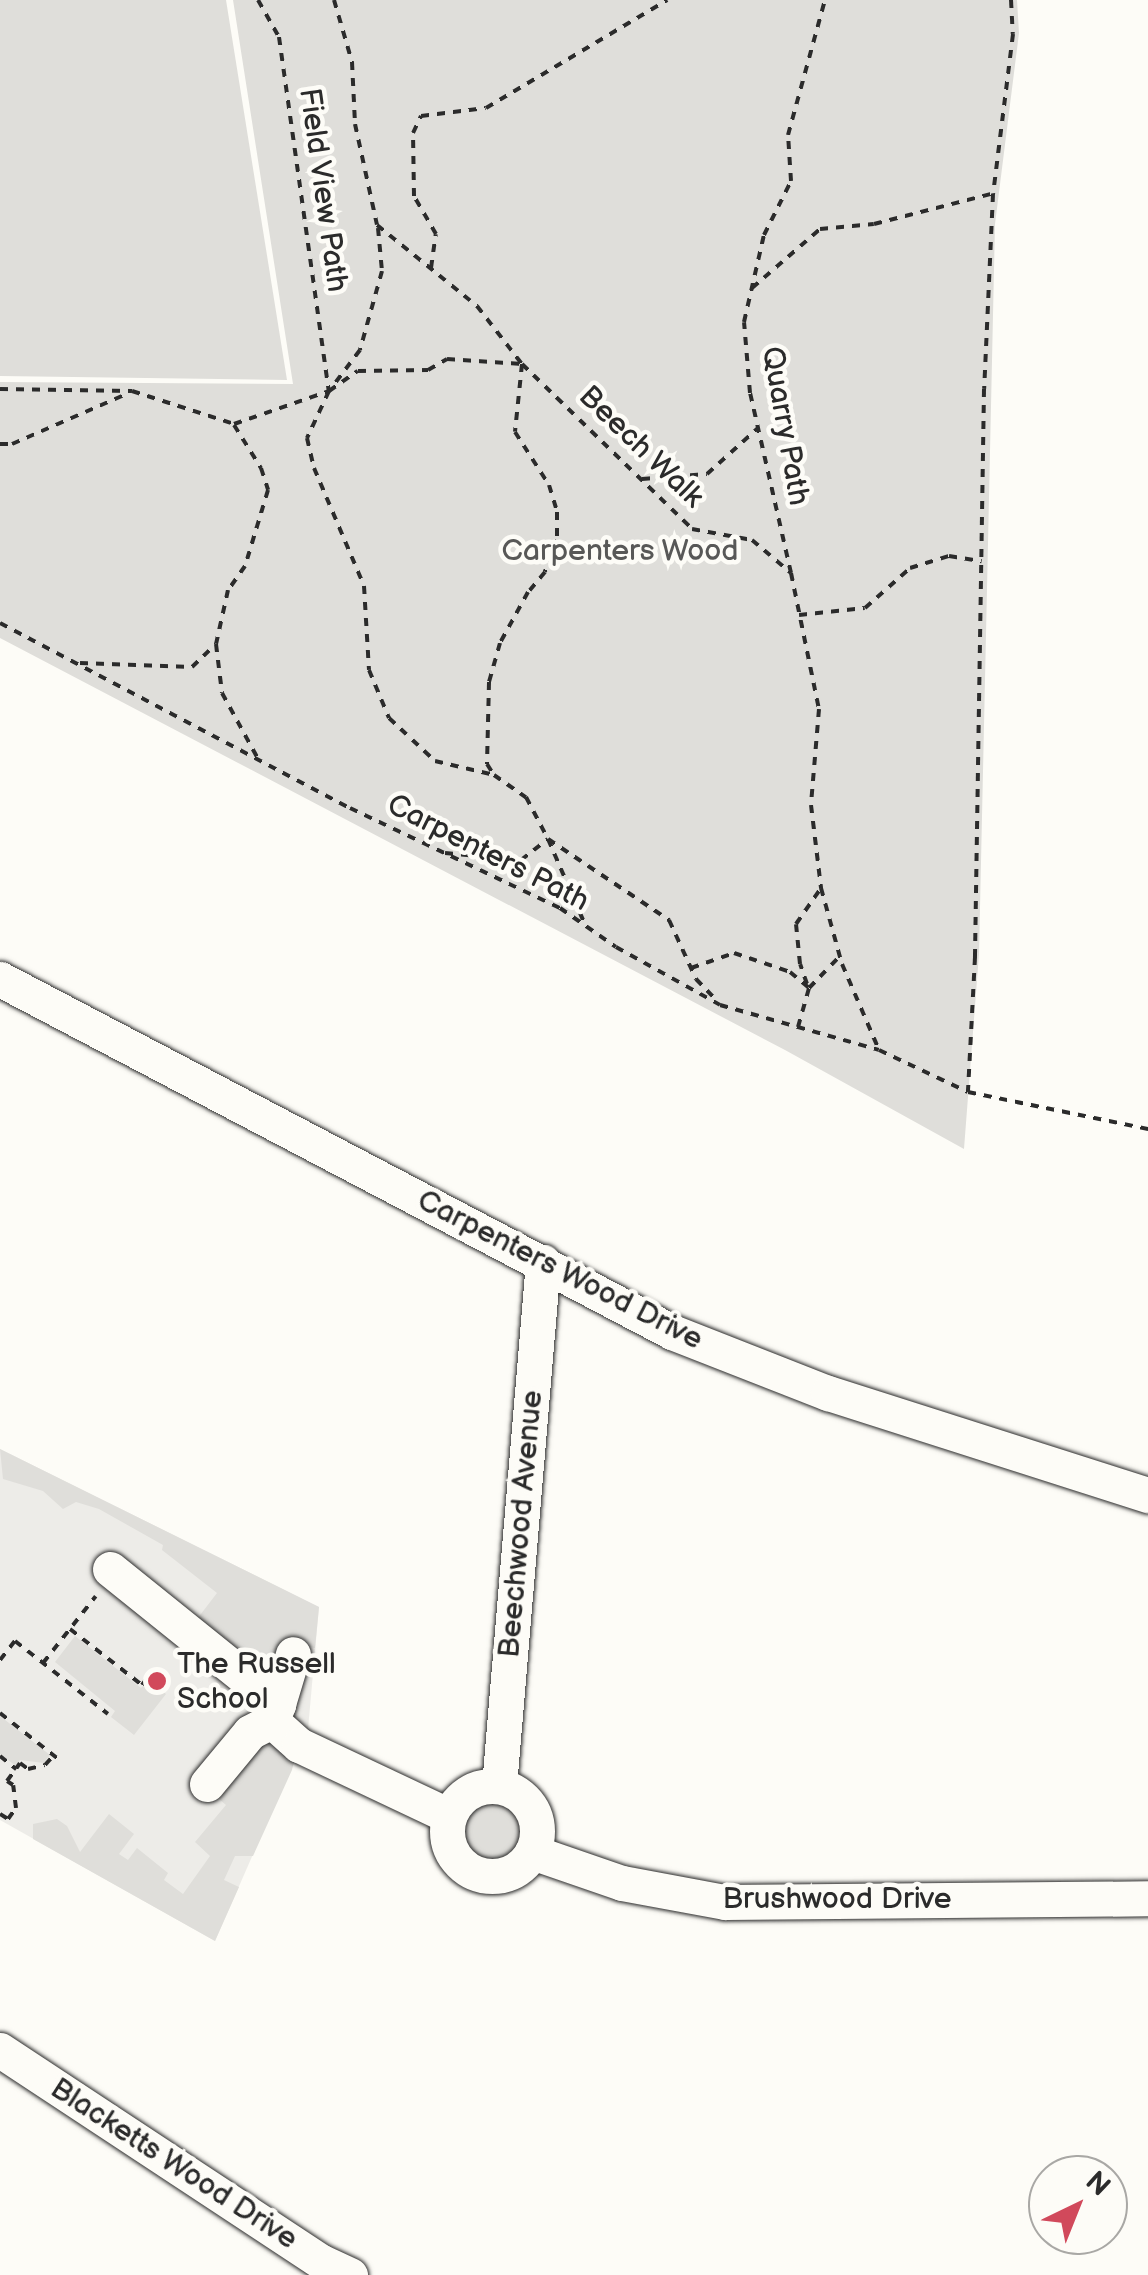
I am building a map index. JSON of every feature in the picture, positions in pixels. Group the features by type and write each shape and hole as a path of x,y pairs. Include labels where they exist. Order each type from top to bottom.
{"street":[{"name":"Carpenters Wood Drive","path":"0,979 672,1332 828,1393 1148,1495"},
{"name":"Beechwood Avenue","path":"499,1786 543,1262"},
{"path":"112,1571 275,1713 299,1746 450,1816"},
{"path":"207,1784 250,1732 275,1713 293,1654"},
{"path":"499,1786 514,1792 533,1812 537,1839 532,1852 511,1872 482,1875 468,1869 449,1846 450,1816 464,1796 499,1786"},
{"name":"Brushwood Drive","path":"532,1852 622,1883 725,1902 1148,1898"},
{"name":"Blacketts Wood Drive","path":"0,2050 322,2262 350,2275"}],"path":[{"name":"Field View Path","path":"258,0 279,37 330,391"},
{"path":"334,0 352,62 355,124 378,225 382,271 360,350 330,391 307,438 314,468 364,586 369,670 388,718 435,762 494,774"},
{"path":"430,268 436,234 414,196 413,133 421,116 486,108 668,0"},
{"name":"Quarry Path","path":"791,573 750,394 744,322 764,234 791,182 788,135 824,0"},
{"path":"968,1092 993,194 1013,34 1011,0"},
{"path":"752,288 820,229 874,224 993,194"},
{"name":"Beech Walk","path":"378,225 477,306 522,364 692,529 752,540 791,573"},
{"path":"0,389 132,391 234,424 330,391 358,371 428,370 447,360 522,364 516,432 549,485 558,512 557,540 546,572 528,592 500,643 489,682 486,764 526,797 586,926"},
{"path":"0,444 12,444 132,391"},
{"path":"234,424 261,468 268,490 245,566 228,590 216,644 222,693 252,753 274,768"},
{"path":"642,480 707,474 758,428"},
{"path":"800,615 864,608 910,568 949,556 982,561"},
{"path":"791,573 819,709 811,804 821,888 840,956 880,1050"},
{"name":"Carpenters Path","path":"0,623 437,852 560,908 720,1005 880,1050 968,1092 1148,1130"},
{"path":"76,664 192,667 216,644"},
{"path":"437,852 521,860 548,839"},
{"path":"548,839 669,920 691,968 720,1005"},
{"path":"809,988 800,964 796,924 821,888"},
{"path":"691,968 734,954 790,972 809,988"},
{"path":"798,1027 809,988 840,956"},
{"path":"43,1663 112,1571"},
{"path":"70,1628 142,1685 148,1677"},
{"path":"0,1660 15,1642 108,1714"},
{"path":"0,1713 55,1756 45,1766 28,1769 20,1764 7,1781 13,1786 16,1808 8,1819 0,1814"},
{"path":"0,1756 16,1769"}],"shaded area":[{"name":"The Russell School","path":"0,1449 319,1607 308,1729 215,1941 0,1820"}],"green space":[{"path":"0,0 226,0 287,380 0,376"},
{"name":"Carpenters Wood","path":"233,0 1017,0 1019,33 995,224 979,954 964,1149 785,1050 0,638 0,382 293,384"},
{"path":"0,1449 319,1607 315,1648 290,1643 268,1690 194,1623 217,1593 162,1550 163,1545 99,1509 76,1502 63,1509 43,1491 3,1479"},
{"path":"75,1636 141,1688 149,1680 166,1694 134,1735 111,1717 115,1711 55,1662"},
{"path":"0,1716 50,1755 44,1763 20,1760 16,1766 0,1754"},
{"path":"265,1743 295,1757 292,1770 253,1856 235,1856 224,1880 239,1887 215,1941 33,1839 33,1824 57,1819 67,1826 80,1852 109,1814 134,1834 119,1854 128,1860 137,1848 168,1873 164,1880 183,1894 210,1856 195,1842 226,1805 213,1794 254,1745"},
{"path":"492,1802 514,1811 523,1833 514,1855 492,1864 470,1855 461,1833 470,1811"}],"place":[{"name":"The Russell School","path":"157,1681"}]}
